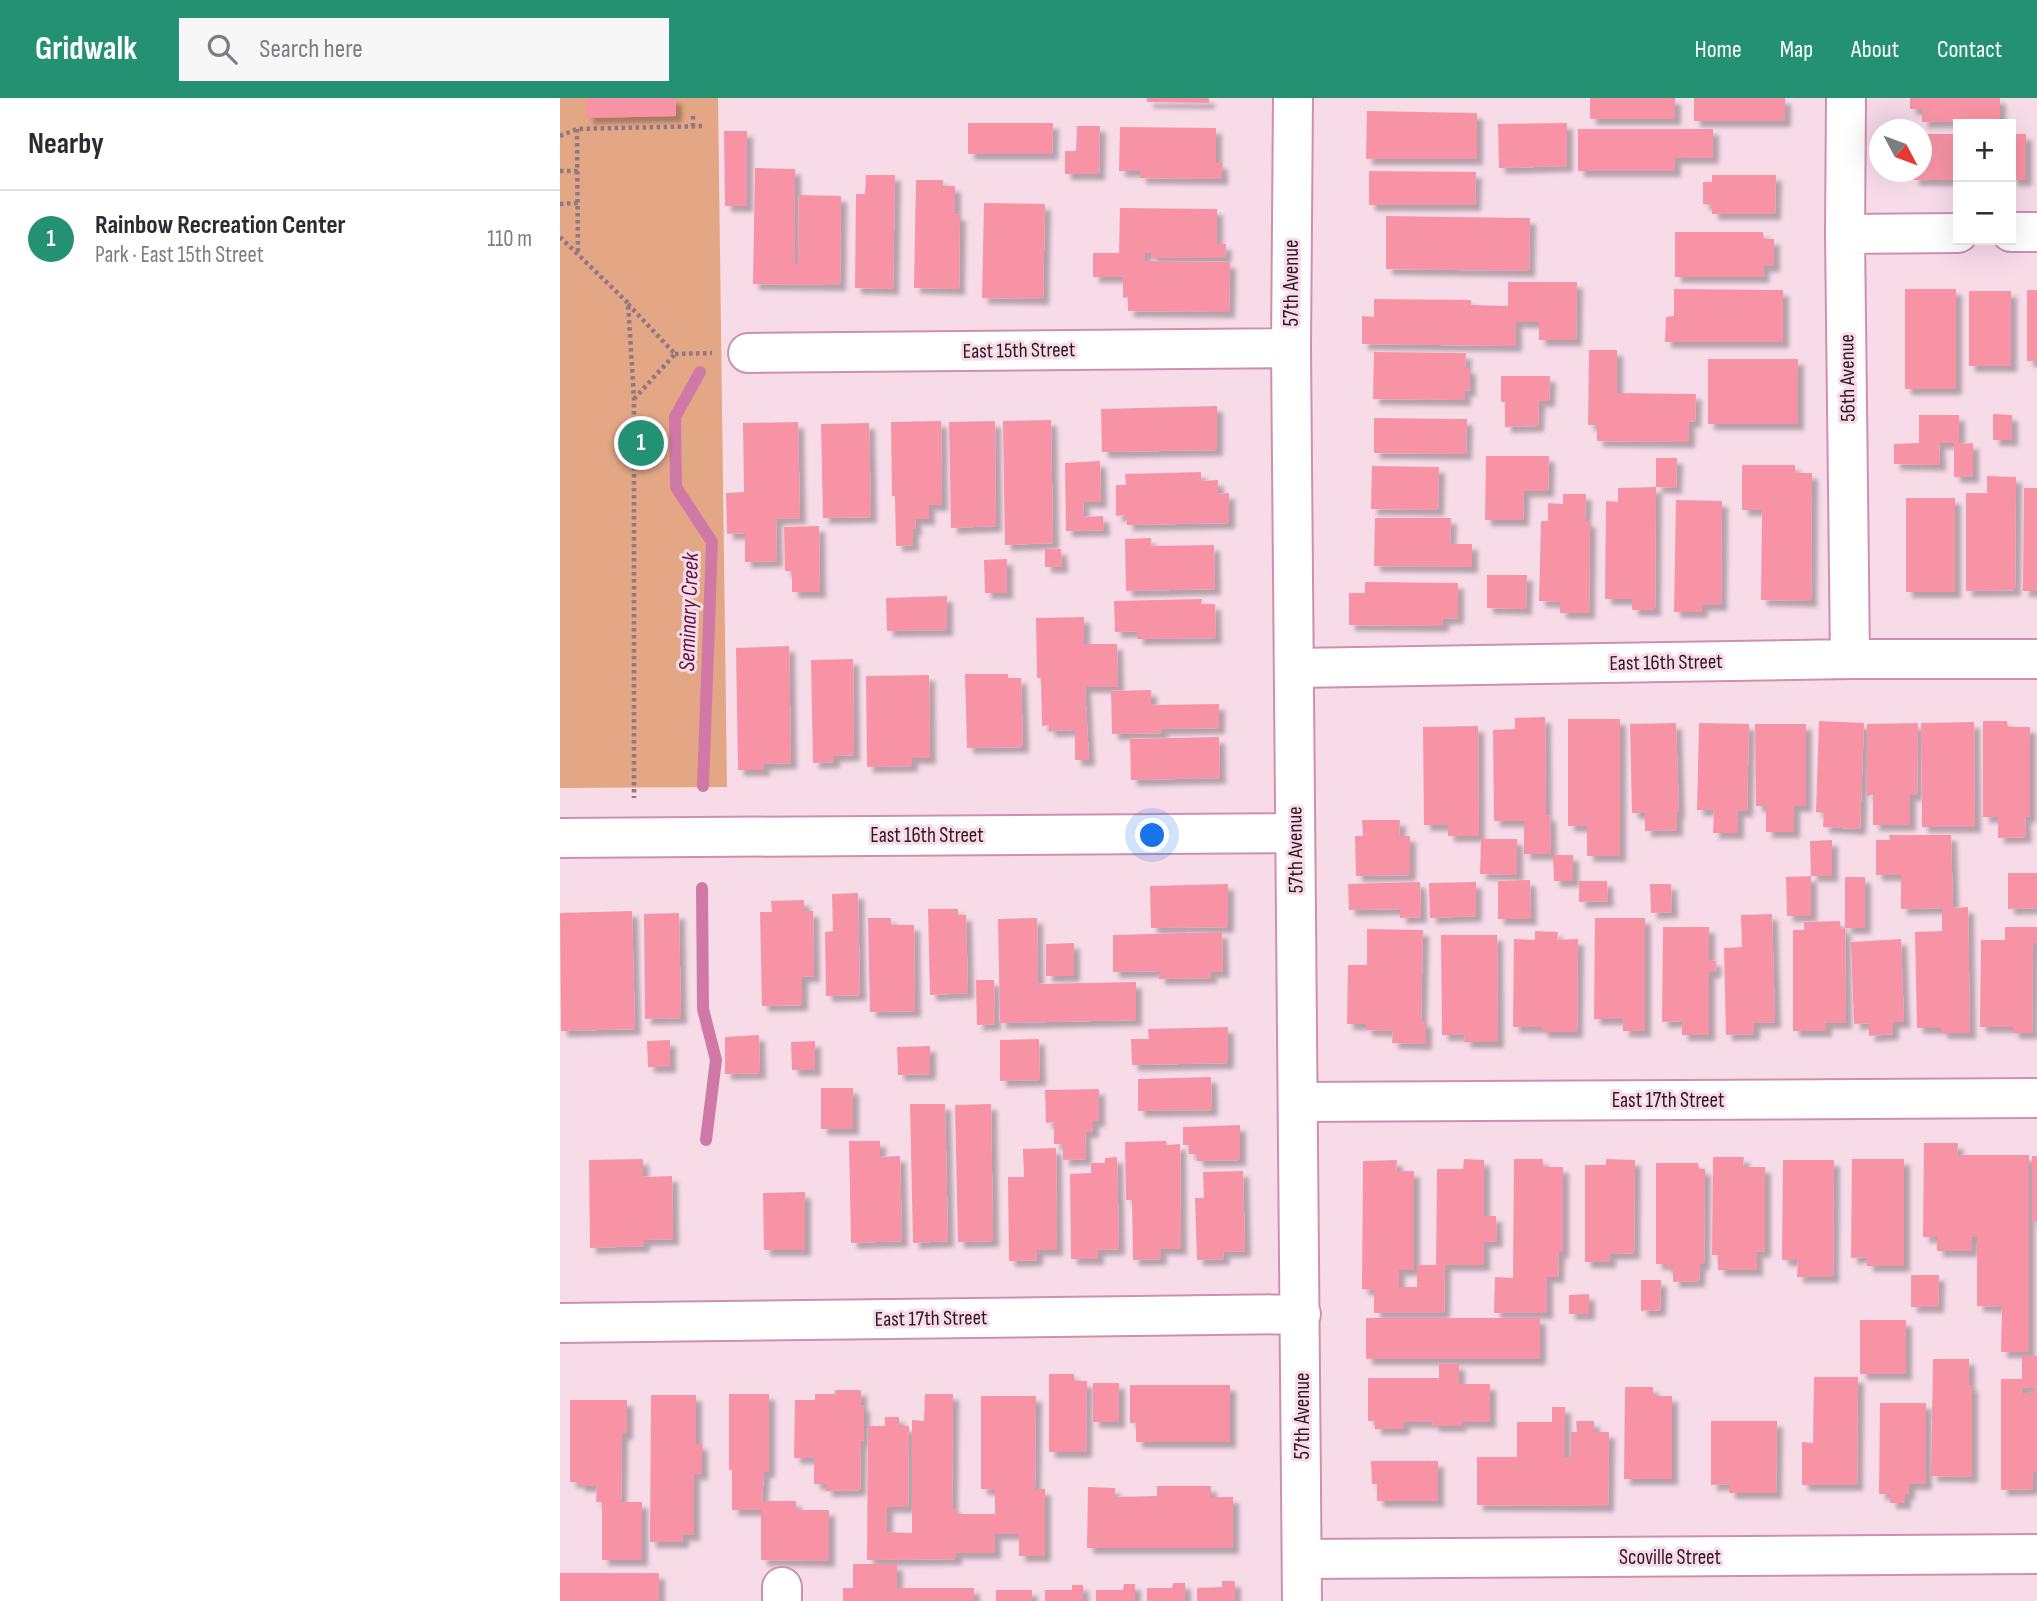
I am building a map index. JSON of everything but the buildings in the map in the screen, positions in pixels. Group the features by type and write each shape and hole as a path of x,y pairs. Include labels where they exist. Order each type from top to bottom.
{"street":[{"name":"57th Avenue","path":"1293,98 1291,348 1302,1601"},
{"name":"56th Avenue","path":"1846,98 1850,659"},
{"path":"2016,232 2037,232"},
{"path":"1845,234 1953,233"},
{"name":"East 15th Street","path":"748,353 1291,348"},
{"name":"East 16th Street","path":"1295,668 1850,659 2037,659"},
{"name":"East 16th Street","path":"560,838 1295,833"},
{"name":"East 17th Street","path":"1299,1102 2037,1098"},
{"name":"East 17th Street","path":"560,1322 1301,1314"},
{"name":"Scoville Street","path":"1302,1559 2037,1554"}],"path":[{"path":"693,116 693,126"},
{"path":"560,136 577,129 705,126"},
{"path":"577,129 578,254"},
{"path":"560,171 578,171"},
{"path":"560,204 578,203"},
{"path":"560,237 628,303 675,354 634,400"},
{"path":"628,303 634,400 634,838"}],"shaded area":[{"path":"560,98 718,98 727,787 560,788"}],"waterway":[{"name":"Seminary Creek","path":"700,372 675,417 676,487 712,542 703,786"},
{"name":"Seminary Creek","path":"702,888 703,1009 716,1060 706,1140"}],"place":[{"name":"Rainbow Recreation Center","path":"641,443"}]}
